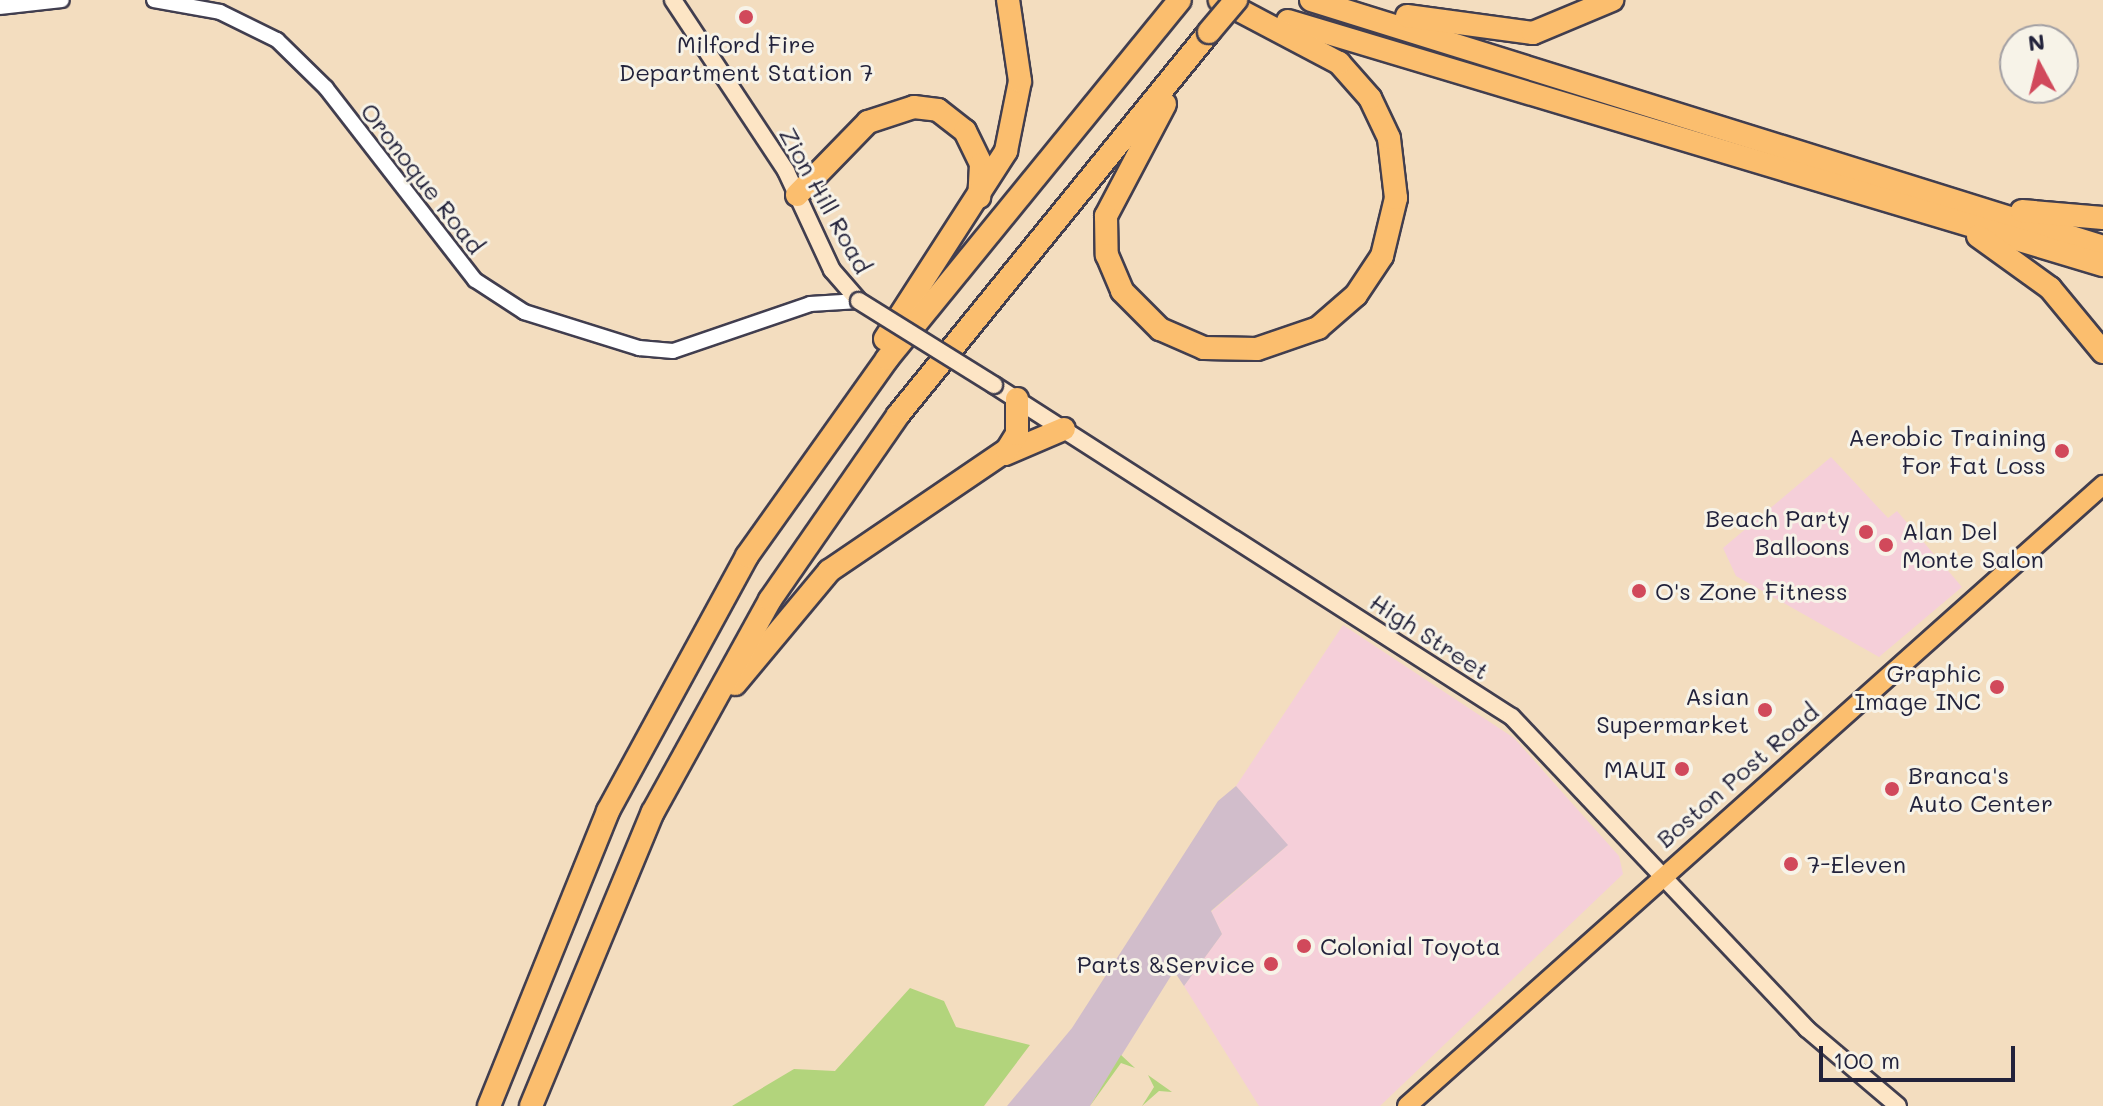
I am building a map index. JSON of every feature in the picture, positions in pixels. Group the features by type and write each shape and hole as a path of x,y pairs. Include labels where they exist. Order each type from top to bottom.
{"highway":[{"path":"489,1106 636,753 721,598 999,170 1016,115 1019,53 1008,0"},
{"path":"1209,32 1115,190 1104,229 1107,255 1122,291 1160,329 1204,348 1257,349 1318,328 1366,283 1394,218 1395,167 1383,123 1350,73 1311,44 1220,0"},
{"path":"1220,0 1898,194 2102,256"},
{"path":"531,1106 613,899 674,770 770,600 864,460 1236,0"},
{"path":"1311,0 1898,194 2008,256 2050,288 2103,352"},
{"path":"1339,0 1517,34 1564,26 1612,0"},
{"path":"800,476 1174,8"},
{"path":"797,195 868,122 914,107 948,115 972,141 981,164 978,202"},
{"path":"1898,194 2013,210 2103,218"},
{"path":"996,458 1017,434 1017,399"},
{"path":"674,770 769,637 820,579 868,540 996,458 1064,429"}],"main road":[{"name":"Zion Hill Road","path":"673,0 797,195 827,263 859,301"},
{"name":"High Street","path":"859,301 1512,717 1807,1029 1898,1106"},
{"name":"Boston Post Road","path":"1407,1106 1659,875 2103,485"}],"street":[{"path":"0,7 62,0"},
{"name":"Oronoque Road","path":"154,0 220,12 277,40 326,88 475,280 524,312 619,343 673,351 810,304 859,301"}],"shaded area":[{"path":"1831,457 1888,518 1897,511 1962,587 1879,657 1736,576 1723,548"},
{"path":"1343,625 1514,738 1619,856 1623,874 1380,1106 1259,1106 1184,986 1222,934 1211,912 1287,846 1236,786"},
{"path":"1236,786 1288,845 1211,911 1222,934 1184,986 1174,971 1090,1106 1007,1106 1072,1028 1218,801"}],"green space":[{"path":"910,988 944,1001 956,1027 1030,1045 984,1106 732,1106 794,1069 835,1071"},
{"path":"1121,1055 1135,1068 1121,1063 1090,1106"},
{"path":"1148,1075 1172,1092 1159,1091 1142,1106 1154,1087"}],"place":[{"name":"Milford Fire Department Station 7","path":"746,17"},
{"name":"Aerobic Training For Fat Loss","path":"2062,451"},
{"name":"Beach Party Balloons","path":"1866,532"},
{"name":"Alan Del Monte Salon","path":"1886,545"},
{"name":"O's Zone Fitness","path":"1639,591"},
{"name":"Graphic Image INC","path":"1997,687"},
{"name":"Asian Supermarket","path":"1765,710"},
{"name":"MAUI","path":"1682,769"},
{"name":"Branca's Auto Center","path":"1892,789"},
{"name":"7-Eleven","path":"1791,864"},
{"name":"Colonial Toyota","path":"1304,946"},
{"name":"Parts &Service","path":"1271,964"}]}
